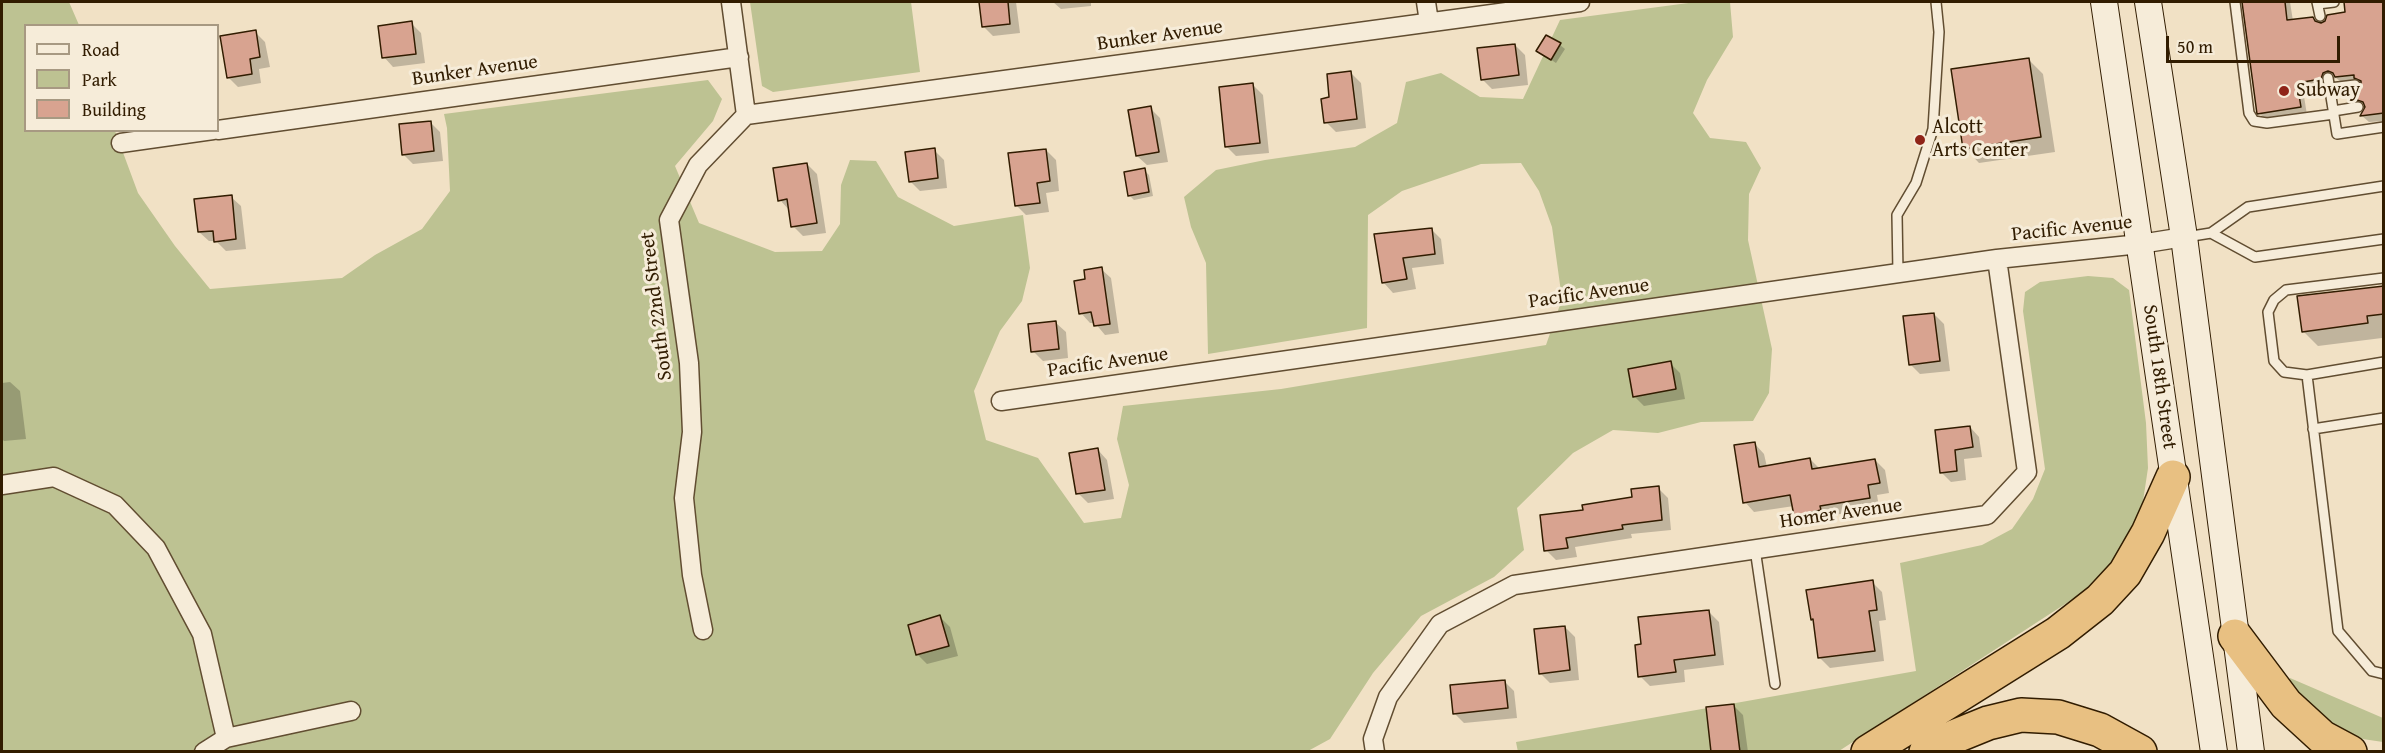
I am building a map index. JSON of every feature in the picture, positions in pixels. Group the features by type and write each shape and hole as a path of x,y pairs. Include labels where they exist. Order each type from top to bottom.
{"highway":[{"path":"1868,752 2058,633 2100,600 2125,573 2148,533 2173,477"},
{"path":"2235,636 2286,704 2322,737 2350,752"},
{"path":"1926,752 1988,723 2021,715 2058,717 2100,730 2140,752"}],"main road":[{"name":"South 18th Street","path":"2104,2 2214,752"},
{"path":"2148,2 2184,237 2251,752"}],"street":[{"path":"731,2 746,115"},
{"path":"1426,2 1429,22"},
{"name":"Bunker Avenue","path":"746,115 1580,2"},
{"name":"Bunker Avenue","path":"219,129 739,57"},
{"name":"South 22nd Street","path":"703,630 692,575 684,498 692,432 689,363 669,220 698,165 746,115"},
{"name":"Bunker Avenue","path":"121,143 201,132"},
{"name":"Pacific Avenue","path":"1001,401 1997,259 2140,244 2184,237"},
{"name":"Homer Avenue","path":"1375,752 1373,739 1388,697 1440,624 1514,585 1987,515 2027,472 1997,259"},
{"path":"2,485 54,477 115,505 156,548 202,634 225,738"},
{"path":"204,752 225,738 351,711"}],"lane":[{"path":"1898,273 1897,215 1916,183 1933,129 1939,32 1936,2"},
{"path":"2235,2 2249,113 2254,121 2266,123 2358,107"},
{"path":"2320,16 2318,3 2334,2"},
{"path":"2328,78 2337,134 2384,127"},
{"path":"2330,88 2355,85"},
{"path":"2184,237 2211,233 2248,207 2384,186"},
{"path":"2211,233 2255,257 2384,239"},
{"path":"2384,278 2286,290 2274,300 2268,312 2274,361 2284,372 2307,375 2384,362"},
{"path":"2307,375 2338,631 2372,671 2384,674"},
{"path":"2313,429 2384,418"},
{"path":"1755,549 1775,684"}],"green space":[{"path":"2,2 69,2 79,24 24,24 24,132 115,132 138,193 175,246 210,289 342,278 375,255 422,229 450,191 447,128 444,114 708,80 722,99 713,121 675,166 699,223 775,252 822,251 840,224 841,185 850,160 876,161 898,197 954,226 1023,215 1030,268 1022,301 1000,331 974,391 986,440 1038,458 1084,523 1121,518 1129,485 1117,439 1123,406 1281,389 1546,345 1562,299 1552,227 1539,191 1521,163 1481,164 1402,191 1368,215 1367,328 1208,354 1206,263 1191,227 1184,197 1216,170 1265,160 1355,147 1397,123 1406,82 1441,73 1480,97 1523,99 1560,20 1696,2 1730,2 1733,37 1707,80 1693,113 1710,138 1746,142 1761,168 1749,194 1748,240 1772,349 1769,393 1753,421 1701,422 1658,433 1613,430 1573,453 1517,508 1524,550 1494,577 1421,616 1373,673 1330,739 1308,751 2,751"},
{"path":"750,2 911,2 920,72 773,92 762,86"},
{"path":"2088,276 2113,278 2129,290 2146,423 2148,468 2142,508 2119,554 2082,593 1839,751 1518,752 1516,742 1916,671 1900,563 1982,545 2012,529 2033,499 2045,469 2023,311 2025,292 2040,282"},
{"path":"2290,678 2383,718 2383,742 2356,738 2330,726 2285,685"}],"building":[{"path":"979,2 1008,2 1010,24 982,27"},
{"path":"2242,2 2285,2 2287,20 2313,17 2315,21 2321,23 2325,21 2327,15 2345,12 2344,2 2384,2 2384,113 2360,116 2365,107 2363,102 2357,100 2356,92 2361,88 2361,81 2354,78 2354,75 2335,77 2328,71 2323,73 2321,79 2297,83 2301,107 2257,114"},
{"path":"412,21 416,54 382,58 378,26"},
{"path":"256,30 260,57 250,59 252,74 227,78 220,36"},
{"path":"1546,35 1561,43 1551,60 1536,51"},
{"path":"1515,44 1519,75 1481,80 1477,48"},
{"path":"2029,58 2041,137 1963,149 1951,69"},
{"path":"1351,71 1357,119 1324,123 1321,99 1329,97 1327,74"},
{"path":"1253,83 1260,143 1225,147 1219,87"},
{"path":"1151,106 1159,152 1136,156 1128,110"},
{"path":"431,121 434,151 402,155 399,124"},
{"path":"935,148 938,178 909,182 905,152"},
{"path":"1046,149 1050,181 1037,183 1040,203 1015,206 1008,153"},
{"path":"807,163 817,223 791,227 787,199 778,201 773,168"},
{"path":"1145,168 1149,192 1128,196 1124,172"},
{"path":"232,195 236,239 214,242 213,231 198,232 194,199"},
{"path":"1432,228 1435,254 1403,258 1407,279 1382,283 1374,234"},
{"path":"1102,267 1110,324 1094,326 1091,312 1079,314 1074,281 1085,279 1084,270"},
{"path":"2384,286 2384,314 2367,316 2368,323 2302,332 2297,296"},
{"path":"1934,313 1940,361 1909,365 1903,316"},
{"path":"1056,321 1059,349 1031,352 1028,324"},
{"path":"1671,361 1676,389 1633,397 1628,369"},
{"path":"1970,426 1973,447 1955,450 1957,471 1940,473 1935,430"},
{"path":"1755,442 1759,467 1810,458 1812,469 1875,459 1880,483 1868,485 1870,498 1820,506 1821,510 1794,516 1790,495 1743,503 1734,445"},
{"path":"1098,448 1105,490 1076,494 1069,453"},
{"path":"1659,486 1662,520 1622,525 1623,529 1566,538 1568,548 1544,551 1540,515 1583,510 1582,505 1632,497 1631,489"},
{"path":"1873,580 1877,610 1869,611 1875,651 1818,658 1813,619 1811,620 1806,590"},
{"path":"1709,610 1715,655 1674,660 1676,672 1638,677 1635,645 1641,644 1638,617"},
{"path":"940,615 949,646 916,655 908,625"},
{"path":"1565,626 1570,670 1539,674 1534,629"},
{"path":"1505,680 1508,708 1453,714 1450,685"},
{"path":"1734,704 1740,752 1711,752 1706,707"}],"place":[{"name":"Subway","path":"2284,91"},
{"name":"Alcott Arts Center","path":"1920,140"}]}
